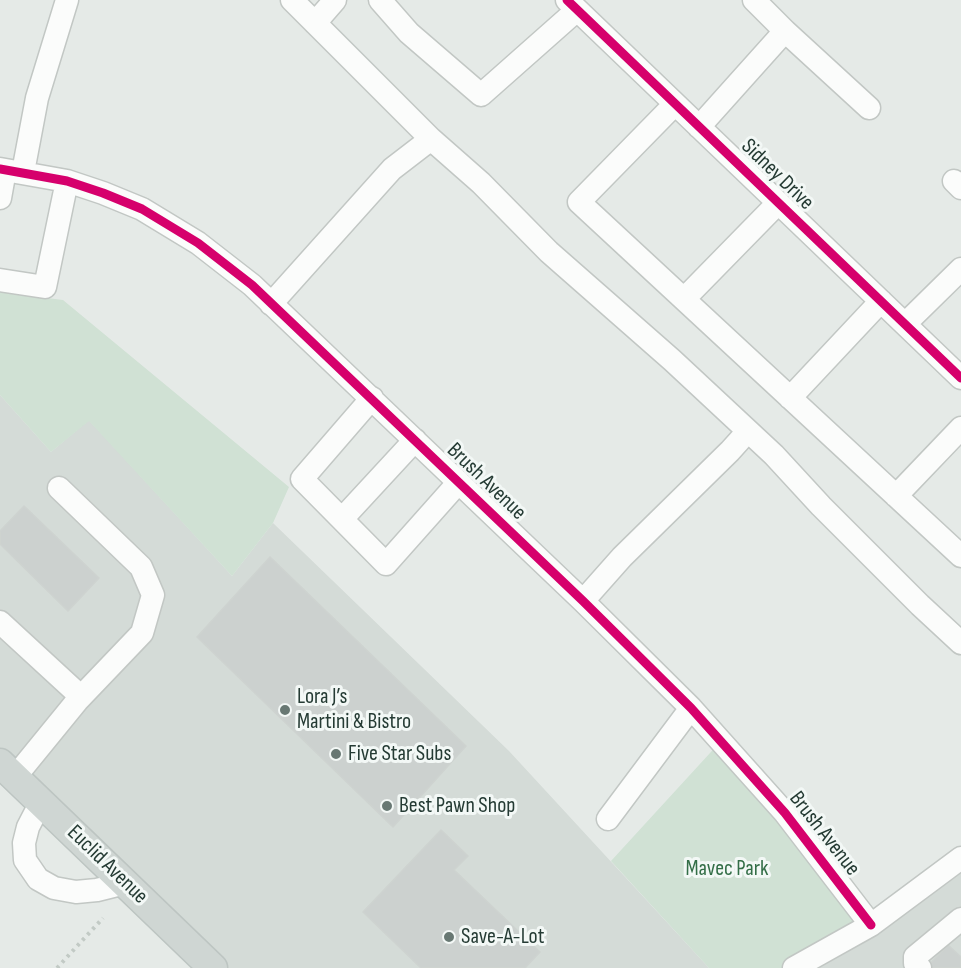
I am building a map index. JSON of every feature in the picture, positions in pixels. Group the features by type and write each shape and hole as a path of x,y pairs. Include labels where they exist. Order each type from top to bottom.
{"main road":[{"name":"Euclid Avenue","path":"7,770 213,968"}],"street":[{"path":"0,198 37,98 67,0"},
{"path":"292,0 431,139 481,183 549,252 672,360 774,455 821,506 961,643"},
{"path":"315,22 335,0"},
{"path":"380,0 409,33 481,95 572,5"},
{"path":"754,0 785,32 869,108"},
{"name":"Sidney Drive","path":"572,5 961,378"},
{"path":"699,127 785,32"},
{"path":"675,104 579,202 961,556"},
{"path":"271,304 392,168 431,139"},
{"name":"Brush Avenue","path":"9,170 67,181 142,209 198,243 252,285 583,601 691,708 785,813 871,925"},
{"path":"0,280 45,287 67,181"},
{"path":"684,299 778,203"},
{"path":"905,324 961,269"},
{"path":"790,398 881,302"},
{"path":"372,398 302,479 386,564 458,483"},
{"path":"896,496 961,428"},
{"path":"583,601 622,557 748,431"},
{"path":"342,519 415,440"},
{"path":"7,770 142,633 153,595 141,567 59,488"},
{"path":"0,622 76,692 77,701"},
{"path":"608,819 691,708"},
{"path":"41,802 28,827 24,843 25,860 39,879 54,888 76,892 97,890 125,883"},
{"path":"794,968 871,925 961,858"},
{"path":"920,968 915,963 915,957 961,919"}],"path":[{"path":"57,968 103,918"}],"shaded area":[{"path":"0,395 51,452 89,420 232,576 273,523 509,751 709,968 213,968 0,763"},
{"path":"961,858 961,968 794,968"}],"green space":[{"path":"0,292 63,300 289,487 273,523 232,576 89,421 51,452 0,395"},
{"name":"Mavec Park","path":"721,741 871,925 794,968 709,968 611,861"}],"building":[{"path":"24,506 99,578 68,611 0,544 0,531"},
{"path":"270,557 466,746 393,827 197,637"},
{"path":"441,830 468,856 454,870 540,952 525,968 421,968 363,912"},
{"path":"948,945 961,957 961,968 928,968 927,967"}],"cycle path":[{"path":"567,0 961,378"},
{"path":"0,169 67,181 142,209 198,243 252,285 583,601 691,708 785,813 871,925"}],"place":[{"name":"Lora J’s Martini & Bistro","path":"285,710"},
{"name":"Five Star Subs","path":"336,754"},
{"name":"Best Pawn Shop","path":"387,806"},
{"name":"Save-A-Lot","path":"449,937"}]}
